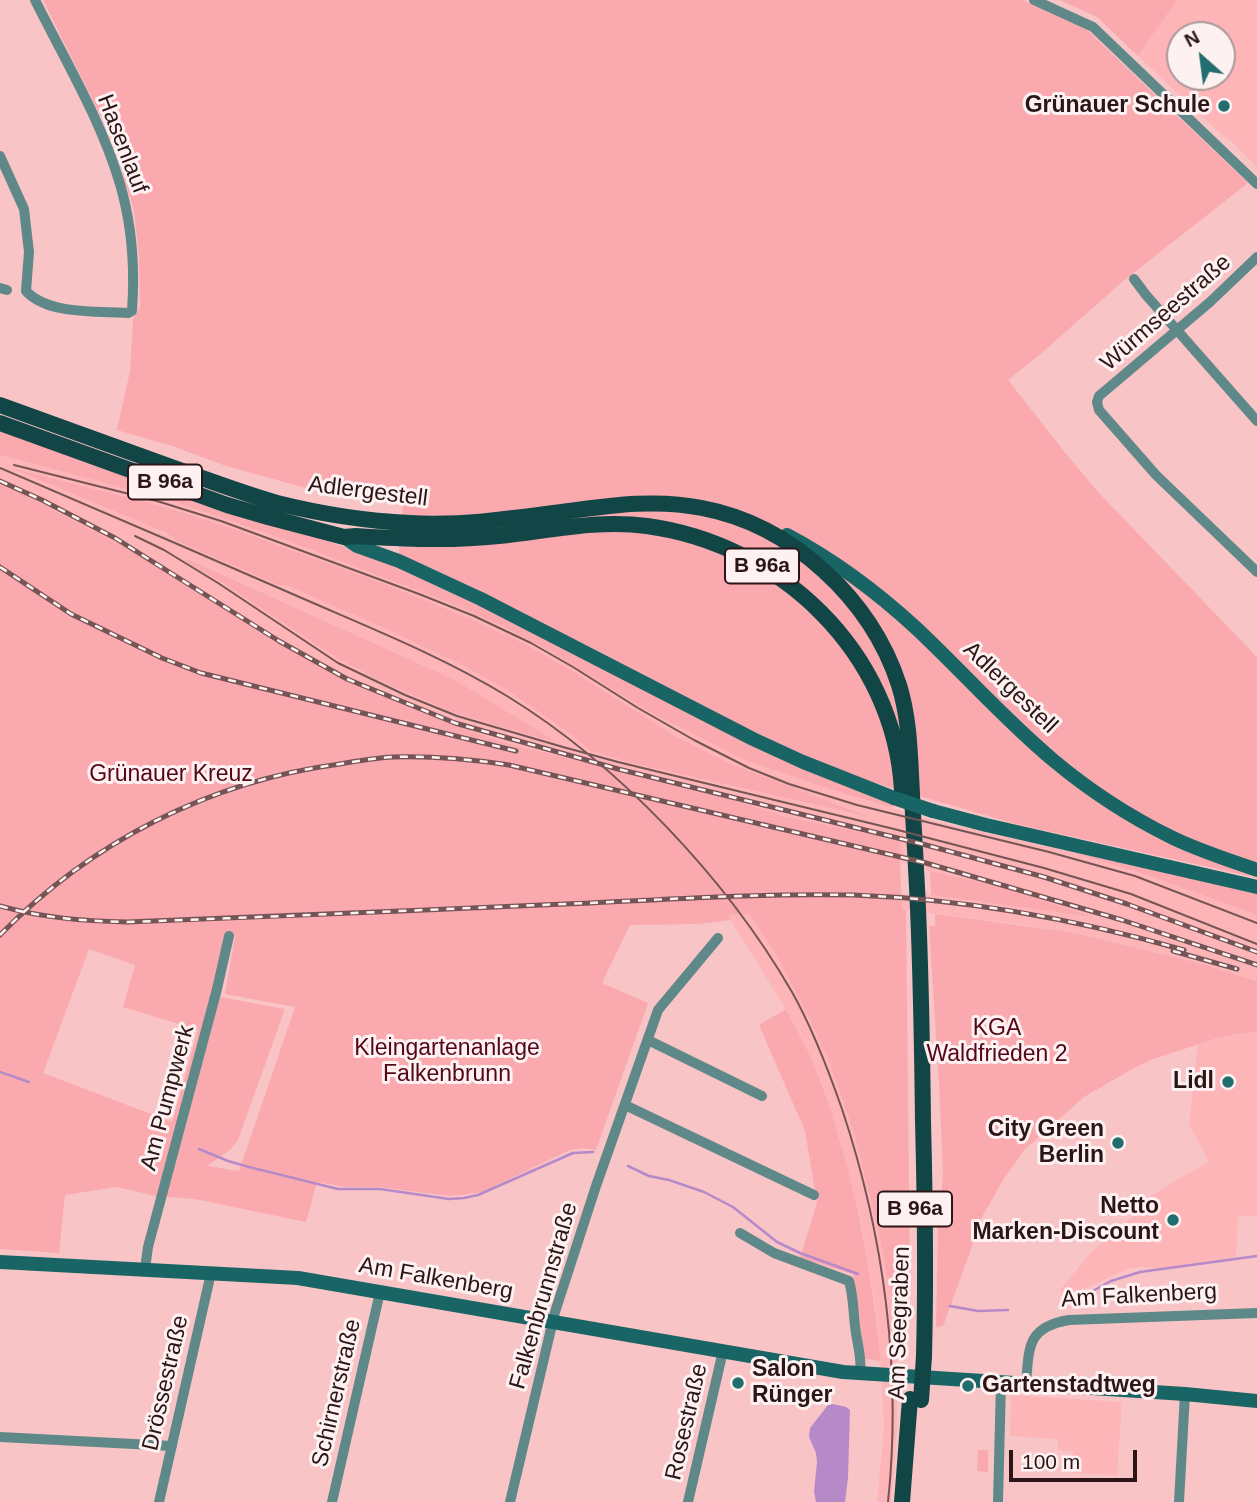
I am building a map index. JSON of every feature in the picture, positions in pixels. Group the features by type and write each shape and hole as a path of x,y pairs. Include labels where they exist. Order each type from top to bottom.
{"main road":[{"name":"Adlergestell","path":"0,405 66,438 226,505 344,537 443,540 607,524 646,526 690,534 737,552 783,579 815,605 844,639 869,677 892,732 902,786 918,1063"},
{"name":"Adlergestell","path":"0,423 66,438 254,496 312,511 358,519 460,523 657,502 703,508 744,519 788,536 819,553 874,593 916,628 1022,732 1076,779 1173,838 1257,870"},
{"name":"Adlergestell","path":"744,519 797,549 846,592 874,632 900,687 911,758 919,929 918,1063"},
{"name":"Adlergestell","path":"344,537 357,546 399,561 461,590 790,756 894,798 986,825 1257,887"},
{"name":"Am Seegraben","path":"912,1502 918,1356 915,1213 918,1063"},
{"name":"Am Falkenberg","path":"0,1262 297,1278 843,1371 1257,1401"},
{"name":"Am Seegraben","path":"902,1502 915,1400"}],"street":[{"name":"Hasenlauf","path":"0,156 24,209 29,252 25,287 30,295 48,305 67,309 128,313 132,311 132,251 127,211 120,184 93,116 35,0"},
{"path":"1034,0 1093,27 1257,184"},
{"name":"Würmseestraße","path":"1257,257 1227,288 1099,396 1097,402 1099,410 1154,473 1257,572"},
{"path":"1134,279 1257,421"},
{"name":"Am Pumpwerk","path":"145,1269 148,1247 229,936"},
{"name":"Falkenbrunnstraße","path":"510,1502 552,1321 658,1010 718,938"},
{"path":"648,1040 762,1096"},
{"path":"625,1105 814,1195"},
{"path":"740,1233 774,1253 849,1281 861,1361 860,1373"},
{"name":"Drössestraße","path":"159,1502 211,1273"},
{"name":"Schirnerstraße","path":"332,1502 380,1292"},
{"name":"Am Falkenberg","path":"1026,1384 1032,1340 1043,1328 1054,1323 1069,1320 1257,1313"},
{"name":"Rosestraße","path":"688,1502 723,1351"},
{"path":"998,1502 1001,1382"},
{"path":"1179,1502 1185,1394"},
{"path":"0,1437 172,1446"}],"shaded area":[{"name":"Grünauer Schule","path":"1177,0 1257,0 1257,167 1175,91 1236,91 1236,21 1166,21 1166,82 1138,56"},
{"path":"0,455 171,501 283,539 502,626 546,649 646,710 829,789 934,821 1063,850 1144,874 1257,915 1257,981 1195,962 1070,932 1025,925 906,910 850,907 746,910 776,954 828,1059 854,1133 878,1229 894,1310 897,1359 897,1428 891,1502 877,1502 884,1429 881,1361 875,1303 861,1222 840,1139 821,1080 802,1038 723,908 434,734 0,561 331,678 0,487","holes":["17,470 165,507 374,580 527,645 675,736 729,763 862,816 631,763 591,751 510,692 466,667 382,627 286,585 278,585 177,541 167,533","187,558 455,680 552,740 455,713 391,686 340,660 185,561","899,861 930,871 1002,887 1087,916 931,895 899,894"]},
{"path":"1257,1032 1257,1216 1238,1217 1236,1256 1158,1269 1128,1269 1066,1297 1060,1290 1092,1251 1137,1213 1135,1206 1209,1162 1189,1124 1198,1044 1235,1034"},
{"path":"1011,1395 1122,1402 1117,1475 1073,1473 1073,1451 1058,1450 1058,1439 1010,1436"},
{"path":"828,1405 850,1410 845,1502 816,1502 814,1491 817,1462 809,1437 810,1428"}],"green space":[{"path":"43,0 1023,0 1086,29 1248,183 1122,282 1008,380 1099,493 1257,657 1257,859 1249,876 1016,824 833,770 753,733 399,554 403,504 328,494 226,466 117,430 130,371 133,319 140,307 139,256 134,211 112,139"},
{"path":"1060,0 1177,0 1138,56 1097,17"},
{"path":"0,429 247,518 389,562 893,804 893,808 745,760 646,710 546,649 452,604 283,539 172,501 0,455"},
{"path":"11,468 165,507 231,528 471,619 527,645 675,736 729,763 869,817 631,763 591,751 510,692 466,667 286,585 278,585 177,541 167,533"},
{"name":"Grünauer Kreuz","path":"0,479 32,499 134,552 330,672 446,722 505,743 698,789 786,817 899,839 902,910 906,910 910,1279 903,1359 897,1359 894,1310 878,1229 854,1133 828,1059 807,1014 776,954 749,914 728,915 731,920 698,924 630,925 602,983 648,1003 596,1150 570,1150 482,1192 462,1195 449,1196 379,1187 346,1187 317,1182 306,1222 195,1199 155,1196 117,1187 65,1195 59,1253 0,1249","holes":["224,936 235,936 225,994 295,1007 239,1171 207,1166 231,1149 238,1140 285,1009 215,996","89,949 135,965 123,1007 198,1030 172,1122 43,1073"]},
{"path":"186,558 455,680 552,739 551,741 455,713 391,686 340,660 218,580 184,561"},
{"path":"1063,850 1257,892 1257,915 1144,874"},
{"path":"930,871 1002,887 1093,917 931,895"},
{"name":"KGA Waldfrieden 2","path":"935,914 1070,932 1195,962 1257,981 1257,1032 1215,1039 1134,1068 1084,1097 1024,1150 978,1224 943,1326 936,1327 938,1225 943,1175 929,926 935,926"},
{"path":"786,1009 817,1073 843,1150 860,1220 881,1361 865,1359 853,1274 800,1258 817,1203 805,1131 759,1025"},
{"path":"978,1450 988,1450 988,1472 977,1471"}],"waterway":[{"path":"0,1072 29,1082"},
{"path":"199,1149 228,1161 338,1189 380,1189 449,1199 478,1195 573,1153 593,1152"},
{"path":"628,1166 649,1176 704,1192 733,1207 777,1242 858,1274"},
{"path":"1068,1301 1082,1297 1111,1281 1140,1272 1257,1256"},
{"path":"950,1306 978,1311 1008,1310"}],"tram line":[{"path":"14,465 157,501 221,521 474,616 531,643 694,740 749,768 789,784 857,805 1135,876 1257,923"},
{"path":"0,468 382,633 483,682 549,724 590,755 667,827 702,866 765,949 800,1006 831,1079 857,1157 879,1254 891,1353 893,1403 888,1502"},
{"path":"135,536 164,550 218,583 338,663 457,716 618,762 1044,868 1131,894 1257,944"}],"railway":[{"path":"0,481 115,538 279,641 347,679 455,723 618,769 1044,877 1257,952"},
{"path":"0,567 71,614 162,658 201,673 516,751"},
{"path":"0,935 73,871 155,821 199,801 292,772 373,759 422,757 509,765 926,863 1122,920 1257,965"},
{"path":"0,906 63,918 127,922 709,897 853,895 937,901 1020,912 1184,950"},
{"path":"1173,951 1237,969"}],"place":[{"name":"Grünauer Schule","path":"1224,106"},
{"name":"Lidl","path":"1228,1082"},
{"name":"City Green Berlin","path":"1118,1143"},
{"name":"Netto Marken-Discount","path":"1173,1220"},
{"name":"Salon Rünger","path":"738,1383"},
{"name":"Gartenstadtweg","path":"968,1386"}],"park label":[{"name":"Kleingartenanlage Falkenbrunn","path":"447,1062"}]}
